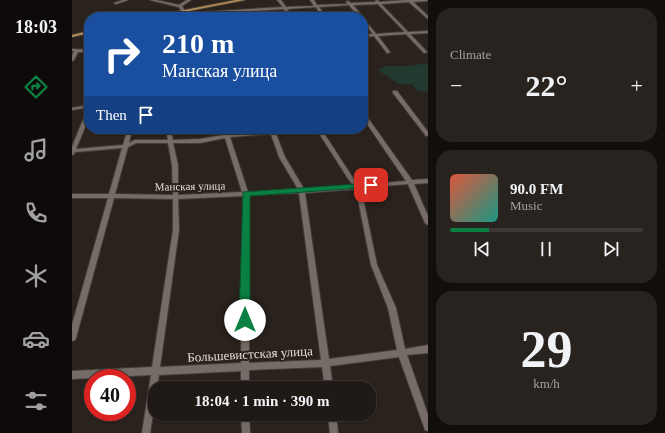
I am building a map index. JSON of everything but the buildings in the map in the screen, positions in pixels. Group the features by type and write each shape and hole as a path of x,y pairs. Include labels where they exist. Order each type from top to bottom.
{"main road":[{"path":"194,12 243,0"},
{"path":"72,36 84,33"}],"street":[{"path":"116,3 126,0"},
{"path":"152,0 180,6 184,12"},
{"path":"161,0 166,3"},
{"path":"180,6 189,0"},
{"path":"280,0 287,12"},
{"path":"312,0 320,12"},
{"path":"346,0 356,12"},
{"path":"409,0 428,18"},
{"path":"208,12 254,11 378,1 427,0"},
{"path":"378,1 425,52"},
{"path":"368,26 388,52"},
{"path":"368,36 428,32"},
{"path":"72,60 74,50 84,51"},
{"path":"395,92 428,135"},
{"path":"72,108 84,107"},
{"path":"84,123 72,152 126,146 135,142 200,141 246,134"},
{"path":"368,126 410,182 428,223"},
{"path":"72,338 129,134"},
{"path":"146,433 154,370 176,230 176,197 172,142 170,134"},
{"path":"274,134 282,157 302,191 328,381"},
{"path":"322,134 351,179 358,186 374,265 392,308 402,353 428,427"},
{"path":"228,136 246,194 245,381"},
{"name":"Манская улица","path":"72,196 176,197 246,194 302,191 428,180"},
{"name":"Большевистская улица","path":"72,375 326,363 428,348"},
{"path":"245,421 246,433"},
{"path":"333,421 334,433"}],"green space":[{"path":"428,63 428,92 418,91 412,84 398,84 378,70 385,66 409,66"}],"route":[{"path":"245,320 246,194 371,185"}]}
